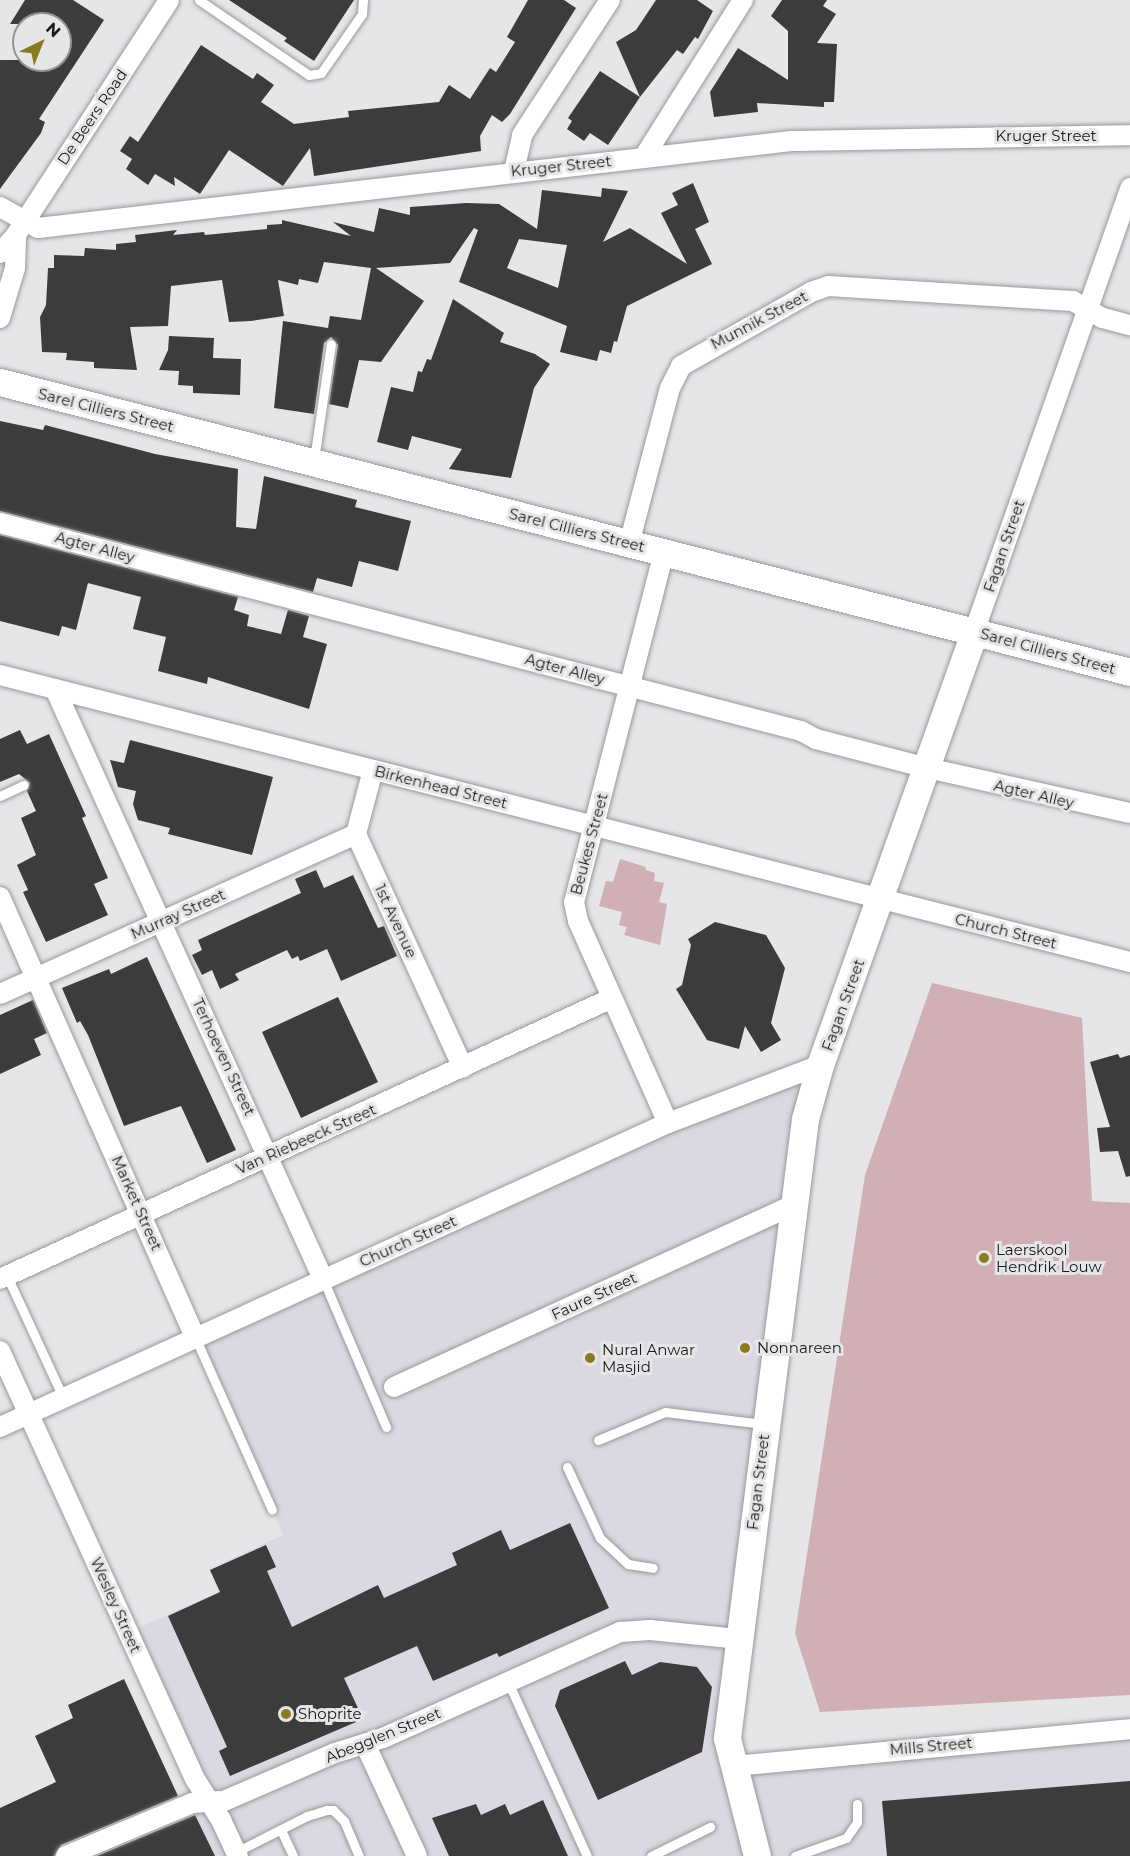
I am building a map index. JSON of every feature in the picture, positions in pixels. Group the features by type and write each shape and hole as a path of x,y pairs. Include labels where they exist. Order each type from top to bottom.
{"street":[{"name":"De Beers Road","path":"0,253 20,228 169,0"},
{"path":"514,171 522,135 610,0"},
{"path":"644,157 743,0"},
{"name":"Kruger Street","path":"0,207 20,228 38,228 514,171 791,141 1130,135"},
{"name":"Fagan Street","path":"757,1856 733,1766 728,1738 738,1639 805,1119 820,1065 882,899 1130,188"},
{"path":"0,318 15,268 20,228"},
{"name":"Munnik Street","path":"629,544 670,388 681,366 810,292 828,286 1073,301 1130,325"},
{"name":"Sarel Cilliers Street","path":"0,361 12,385 1130,672"},
{"name":"Agter Alley","path":"0,523 630,686 927,768 1130,813"},
{"name":"Beukes Street","path":"664,552 574,910 668,1123"},
{"name":"Birkenhead Street","path":"0,675 882,899"},
{"name":"Terhoeven Street","path":"55,689 269,1155 322,1279"},
{"path":"356,834 373,770"},
{"name":"Murray Street","path":"0,994 356,834"},
{"name":"1st Avenue","path":"356,834 463,1068"},
{"name":"Market Street","path":"0,897 195,1337"},
{"name":"Church Street","path":"882,899 1130,962"},
{"name":"Van Riebeeck Street","path":"3,1277 612,998"},
{"name":"Church Street","path":"0,1427 668,1123 820,1065"},
{"name":"Faure Street","path":"394,1387 793,1205"},
{"name":"Wesley Street","path":"0,1351 195,1779 237,1854"},
{"name":"Abegglen Street","path":"66,1856 192,1803 224,1801 365,1744 620,1632 650,1630 738,1639"},
{"name":"Mills Street","path":"733,1766 1130,1729"},
{"path":"365,1744 417,1856"}],"lane":[{"path":"199,0 309,75 321,73 327,65 362,14 363,0"},
{"path":"314,463 331,344"},
{"path":"0,796 24,785"},
{"path":"3,1277 63,1397"},
{"name":"Terhoeven Street","path":"322,1279 386,1427"},
{"name":"Market Street","path":"195,1337 272,1510"},
{"path":"598,1440 665,1412 765,1425"},
{"path":"567,1467 600,1538 628,1564 653,1568"},
{"path":"508,1682 587,1856"},
{"path":"795,1856 846,1838 857,1822 857,1804"},
{"path":"237,1854 314,1813 333,1810 344,1821 360,1856"},
{"path":"651,1856 710,1827"},
{"path":"281,1830 293,1856"}],"shaded area":[{"path":"620,859 646,867 646,870 655,873 654,881 664,883 659,902 667,904 660,945 624,935 627,927 619,925 622,912 599,906 606,881 613,882"},
{"name":"Laerskool Hendrik Louw","path":"932,983 1082,1018 1092,1201 1130,1203 1130,1695 820,1712 795,1633 865,1175"},
{"path":"820,1066 732,1765 1130,1731 1130,1856 64,1856 206,1797 129,1632 219,1592 209,1569 283,1535 195,1338"}],"building":[{"path":"25,0 73,0 104,20 72,69 72,12 18,12"},
{"path":"229,0 354,0 314,61 284,41 287,38"},
{"path":"528,0 564,0 576,8 510,114 502,122 492,115 480,136 481,151 314,176 310,148 283,186 229,150 200,194 174,177 175,186 155,174 148,185 126,169 132,159 120,151 130,136 138,142 201,45 253,79 257,73 274,85 261,102 294,124 349,117 348,111 439,102 449,85 470,99 490,68 496,72 515,42 507,37"},
{"path":"656,0 697,0 713,11 698,39 695,37 683,54 677,50 640,97 616,42 636,30"},
{"path":"782,0 827,0 823,6 836,14 817,43 837,44 834,102 824,102 824,107 757,103 758,112 714,117 710,92 738,48 788,80 788,31 771,16"},
{"path":"0,60 12,60 12,72 70,72 39,119 45,122 41,133 0,189"},
{"path":"600,71 640,97 608,145 590,133 584,141 567,129 572,121 568,118"},
{"path":"693,183 709,222 695,229 712,264 627,306 617,342 614,341 611,353 600,350 597,361 560,352 567,326 459,282 478,230 474,228 450,263 376,268 424,301 381,362 359,360 348,408 329,404 338,345 331,337 324,343 314,414 274,408 283,321 328,328 330,316 361,320 371,268 324,262 318,283 299,279 298,285 278,280 284,316 251,321 229,322 222,280 171,286 168,326 130,327 137,370 94,368 94,362 66,360 67,353 42,352 40,317 46,305 48,268 54,268 54,255 84,256 85,248 116,250 116,244 136,242 135,235 177,230 173,235 204,232 205,235 267,229 267,225 282,224 282,220 351,236 333,222 374,232 379,208 410,215 410,207 466,203 499,204 537,229 542,190 601,197 602,188 628,191 603,242 630,228 687,264 661,213 678,205 672,193","holes":["519,239 567,245 558,288 507,268"]},
{"path":"453,299 504,333 500,342 535,354 550,364 534,388 511,478 449,469 462,449 412,436 408,450 377,442 391,387 413,392 418,371 422,372 427,359 431,360"},
{"path":"169,336 214,338 213,358 241,359 240,395 193,393 193,386 178,385 179,371 159,370 168,350"},
{"path":"0,421 43,430 45,425 155,454 238,469 236,527 256,529 264,476 357,500 355,507 411,521 398,571 359,561 352,587 317,578 313,592 0,511"},
{"path":"0,535 238,597 234,610 249,615 247,626 281,634 288,610 309,616 303,637 327,644 309,709 208,677 207,684 158,671 166,637 133,629 141,597 88,583 76,630 62,626 59,636 0,621"},
{"path":"20,730 27,744 49,734 86,816 82,818 108,878 94,884 108,915 46,942 23,892 28,890 17,865 36,855 21,818 36,811 27,791 30,783 19,774 0,782 0,739"},
{"path":"130,740 273,777 252,855 168,834 170,828 138,820 133,804 136,791 118,787 110,760 124,763"},
{"path":"316,870 324,888 353,875 378,928 384,926 397,956 341,981 327,949 300,961 298,956 292,959 287,950 235,974 239,980 220,989 212,970 202,975 192,955 202,950 198,940 301,893 295,879"},
{"path":"715,922 766,935 785,968 771,1023 781,1040 761,1052 745,1026 739,1049 707,1040 676,989 682,985 691,945 688,939"},
{"path":"147,957 236,1150 207,1163 181,1106 124,1126 88,1035 80,1021 77,1023 62,988 109,969 111,974"},
{"path":"338,997 378,1082 301,1118 262,1032"},
{"path":"33,1000 47,1033 34,1039 41,1055 0,1074 0,1015"},
{"path":"1118,1054 1120,1058 1130,1055 1130,1176 1126,1177 1118,1151 1100,1152 1097,1128 1110,1127 1090,1062"},
{"path":"570,1523 609,1608 499,1657 497,1653 433,1681 417,1646 344,1678 363,1719 230,1776 219,1751 227,1747 168,1616 220,1592 210,1570 266,1545 276,1567 267,1571 292,1627 378,1585 384,1598 457,1565 452,1553 501,1530 510,1550"},
{"path":"625,1661 632,1675 660,1662 697,1667 712,1687 702,1752 598,1800 555,1706 560,1690"},
{"path":"124,1679 178,1796 61,1845 54,1856 0,1856 0,1808 56,1782 35,1736 73,1718 68,1705"},
{"path":"1130,1781 1130,1856 887,1856 882,1801"},
{"path":"543,1800 568,1856 449,1856 432,1818 476,1804 481,1815 505,1804 510,1815"},
{"path":"195,1815 215,1856 97,1856"}],"place":[{"name":"Laerskool Hendrik Louw","path":"984,1258"},
{"name":"Nonnareen","path":"745,1348"},
{"name":"Nural Anwar Masjid","path":"590,1358"},
{"name":"Shoprite","path":"286,1714"}]}
